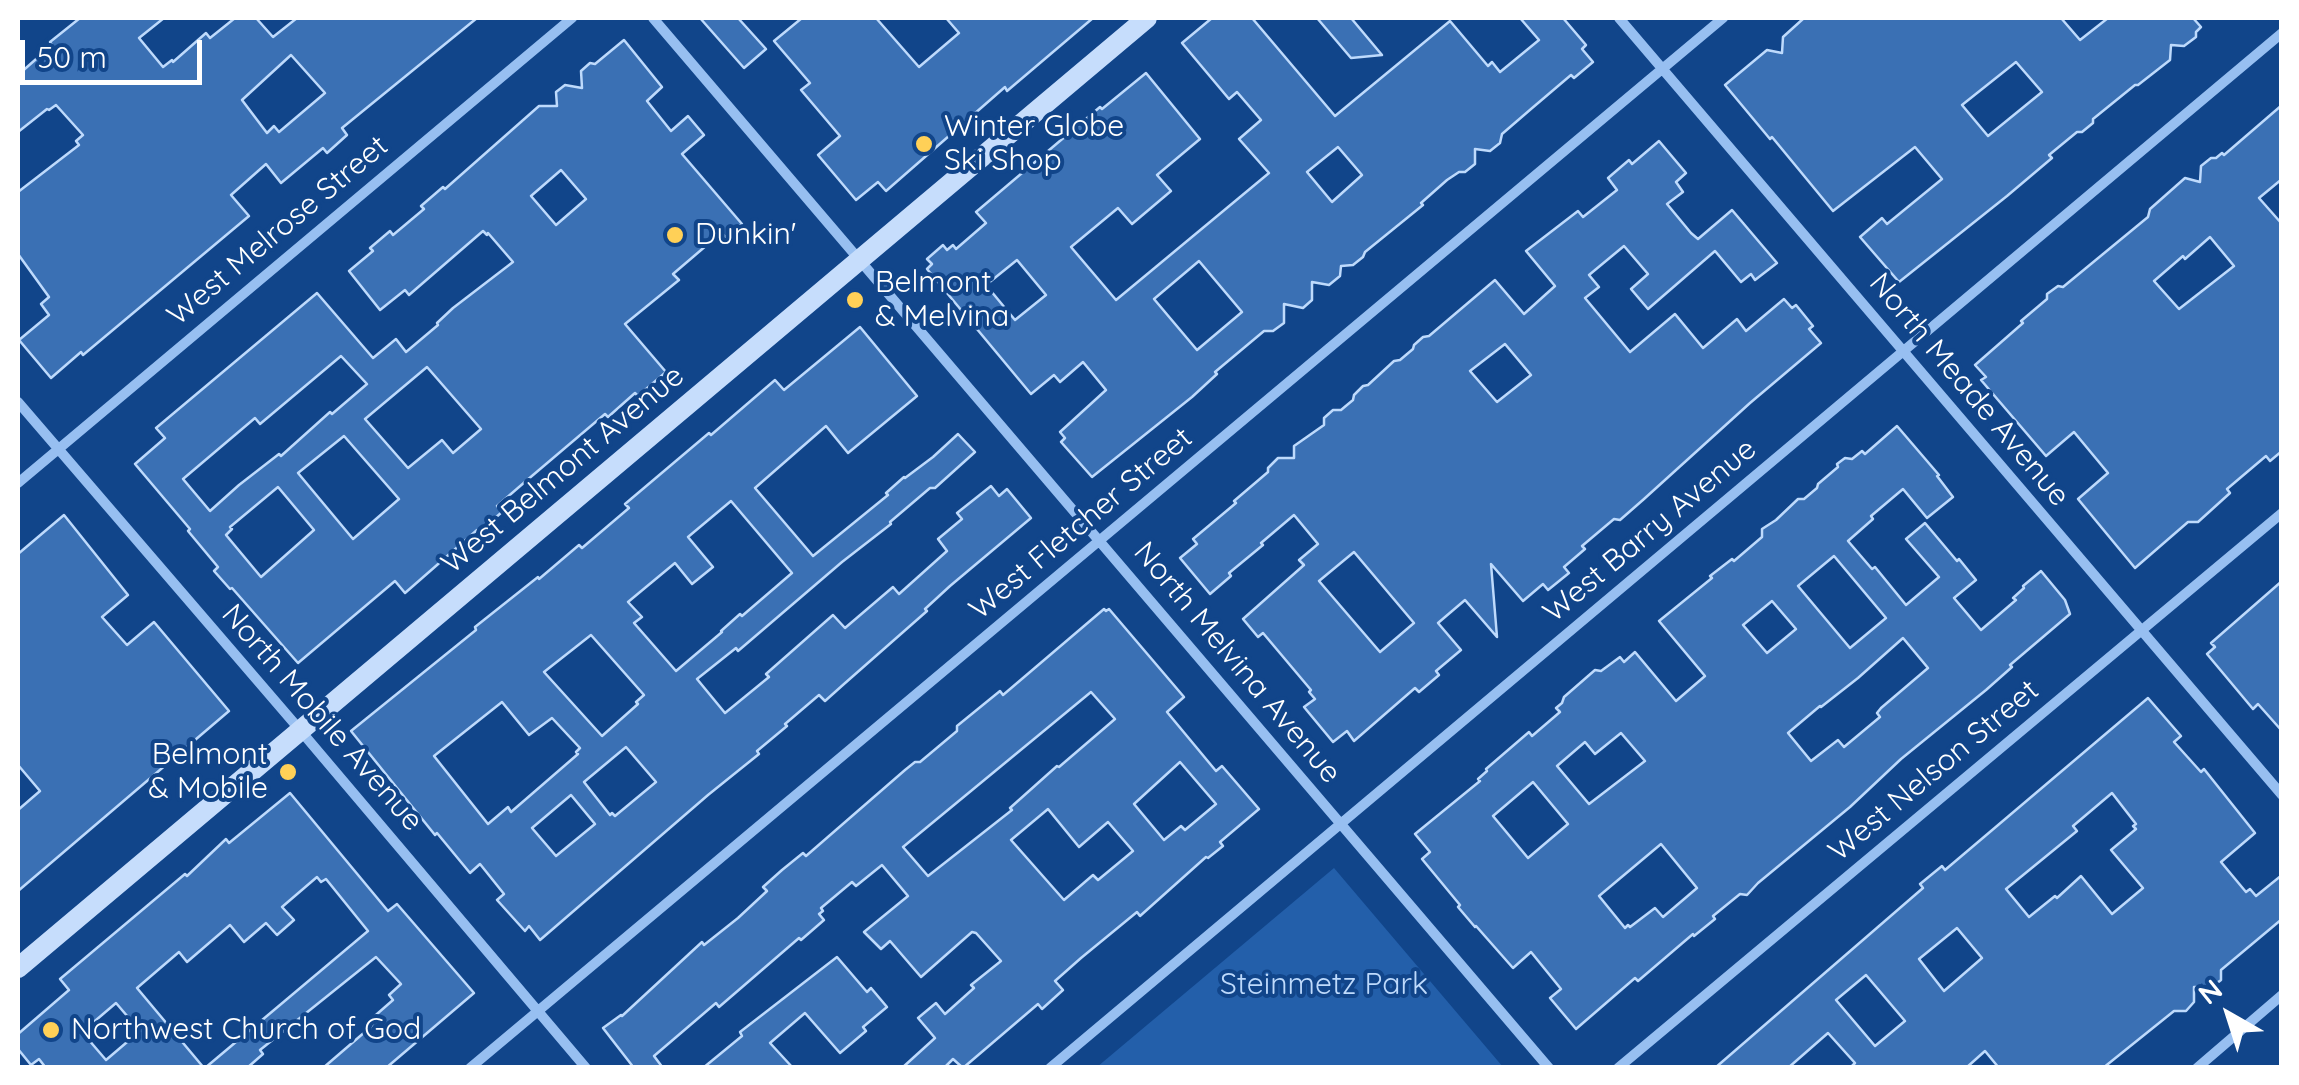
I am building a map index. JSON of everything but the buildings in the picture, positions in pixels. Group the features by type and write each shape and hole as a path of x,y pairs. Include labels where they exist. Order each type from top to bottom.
{"main road":[{"name":"West Belmont Avenue","path":"18,968 1147,18"}],"street":[{"name":"West Melrose Street","path":"18,483 572,18"},
{"name":"North Melvina Avenue","path":"653,18 1549,1068"},
{"name":"North Meade Avenue","path":"1618,18 2282,795"},
{"name":"West Fletcher Street","path":"470,1068 1724,18"},
{"name":"West Barry Avenue","path":"1050,1068 2282,33"},
{"name":"North Mobile Avenue","path":"18,402 586,1068"},
{"name":"West Nelson Street","path":"1618,1068 2282,513"},
{"path":"2196,1068 2282,995"}],"green space":[{"name":"Steinmetz Park","path":"1334,868 1503,1067 1097,1067"}],"place":[{"name":"Winter Globe Ski Shop","path":"924,144"},
{"name":"Dunkin'","path":"675,235"},
{"name":"Belmont & Melvina","path":"855,300"},
{"name":"Belmont & Mobile","path":"288,772"},
{"name":"Northwest Church of God","path":"51,1030"}]}
